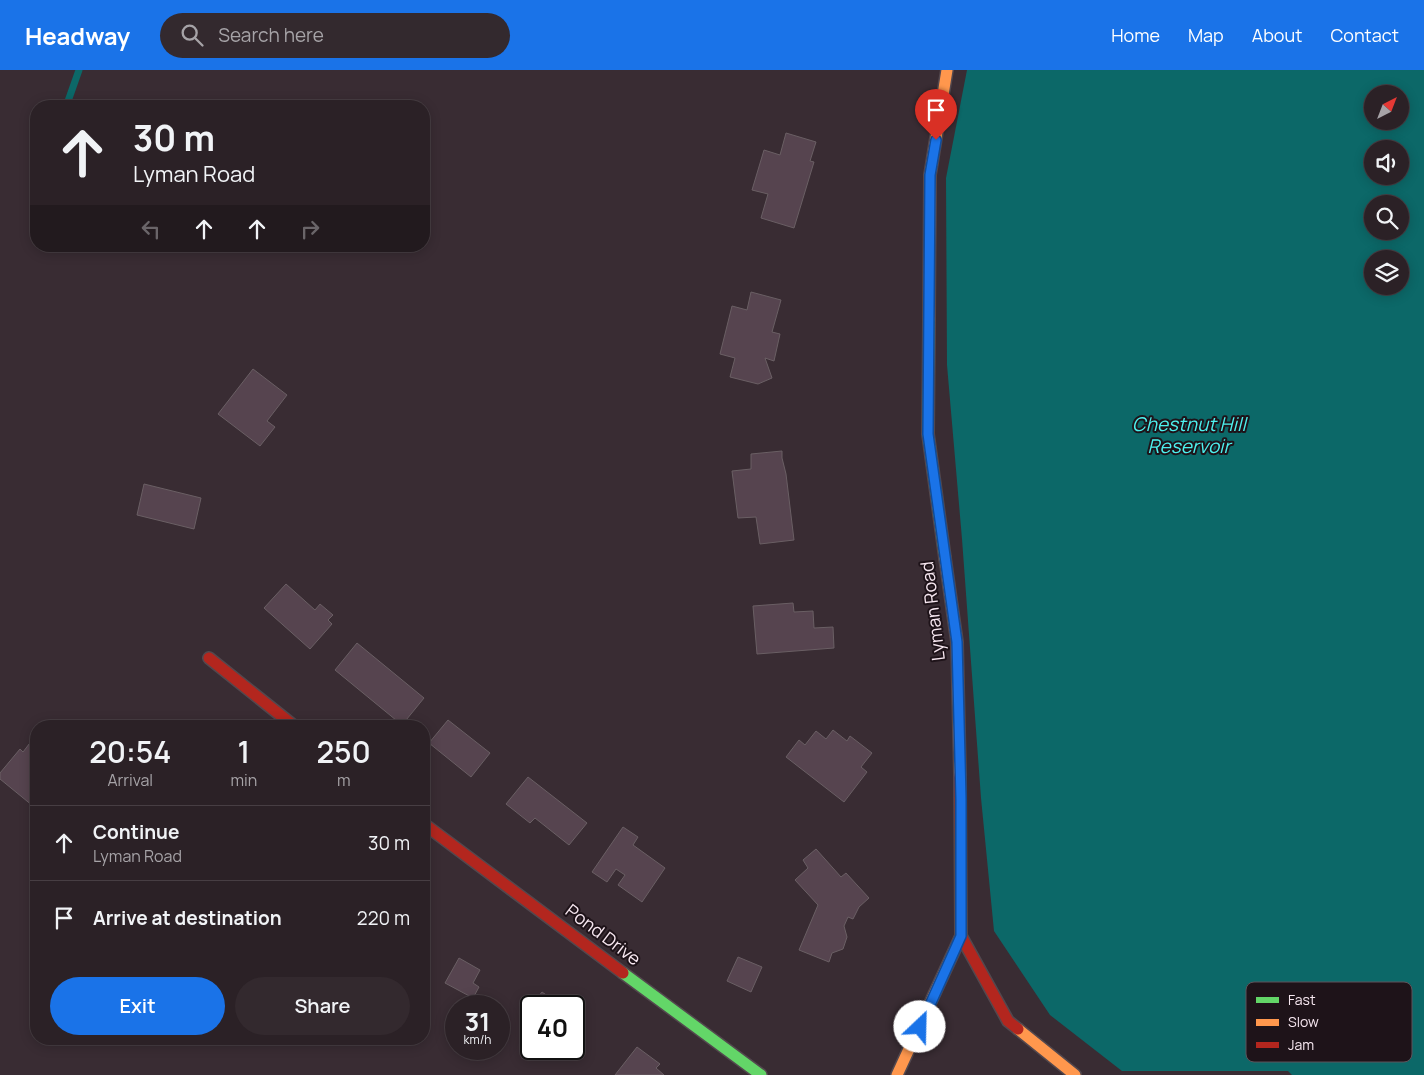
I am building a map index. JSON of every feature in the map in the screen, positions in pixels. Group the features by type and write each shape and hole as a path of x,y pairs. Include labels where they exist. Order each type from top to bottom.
{"street":[{"name":"Lyman Road","path":"947,70 930,175 928,434 957,642 961,799 961,936 1008,1022 1075,1075"},
{"path":"209,658 286,720"},
{"name":"Pond Drive","path":"430,828 761,1075"},
{"path":"897,1075 961,936"}],"water":[{"name":"Chestnut Hill Reservoir","path":"967,70 1424,70 1424,1075 1292,1075 1288,1071 1122,1071 1050,1015 994,931 981,798 947,365 946,178"}],"building":[{"path":"786,133 816,142 810,161 814,162 794,228 761,218 768,194 752,190 764,150 780,155"},
{"path":"751,292 781,300 772,332 780,334 774,361 765,358 772,378 758,384 730,377 735,358 720,354 732,306 747,310"},
{"path":"253,369 287,395 267,421 275,427 260,446 218,414"},
{"path":"782,451 794,540 760,544 756,517 738,518 732,471 751,469 751,454"},
{"path":"144,484 201,498 194,529 137,515"},
{"path":"286,584 315,610 320,604 333,615 328,620 332,624 310,649 264,608"},
{"path":"793,603 794,612 813,611 814,628 833,627 834,648 757,654 753,606"},
{"path":"357,643 424,698 406,720 396,720 335,670"},
{"path":"448,720 490,753 471,777 430,744"},
{"path":"833,730 847,741 850,736 872,753 861,767 867,772 844,802 786,757 799,740 805,745 816,731 826,739"},
{"path":"30,743 30,804 0,779 0,773 20,749 23,752"},
{"path":"528,777 587,823 569,845 535,818 530,823 506,804"},
{"path":"623,827 638,837 633,845 665,868 642,902 618,885 625,875 616,869 607,882 592,872"},
{"path":"816,849 841,877 846,873 869,898 859,907 853,919 848,917 844,926 847,937 843,949 832,953 829,962 799,950 818,905 795,880 808,868 803,860"},
{"path":"738,957 762,967 751,992 727,981"},
{"path":"459,958 480,970 473,983 479,987 475,995 467,995 445,983"},
{"path":"637,1047 660,1064 656,1068 664,1075 615,1075"}],"waterway":[{"path":"68,100 79,70"}],"traffic: fast":[{"path":"929,319 928,434 945,558"},
{"path":"623,973 761,1075"}],"traffic: slow":[{"path":"929,319 930,175 947,70"},
{"path":"945,558 957,642 960,775"},
{"path":"897,1075 961,936"},
{"path":"1018,1029 1075,1075"}],"traffic: jam":[{"path":"209,658 286,720"},
{"path":"960,775 961,936 1008,1021 1018,1029"},
{"path":"430,828 623,973"}],"route":[{"path":"920,1027 961,936 961,799 957,642 928,434 930,175 936,140"}]}
